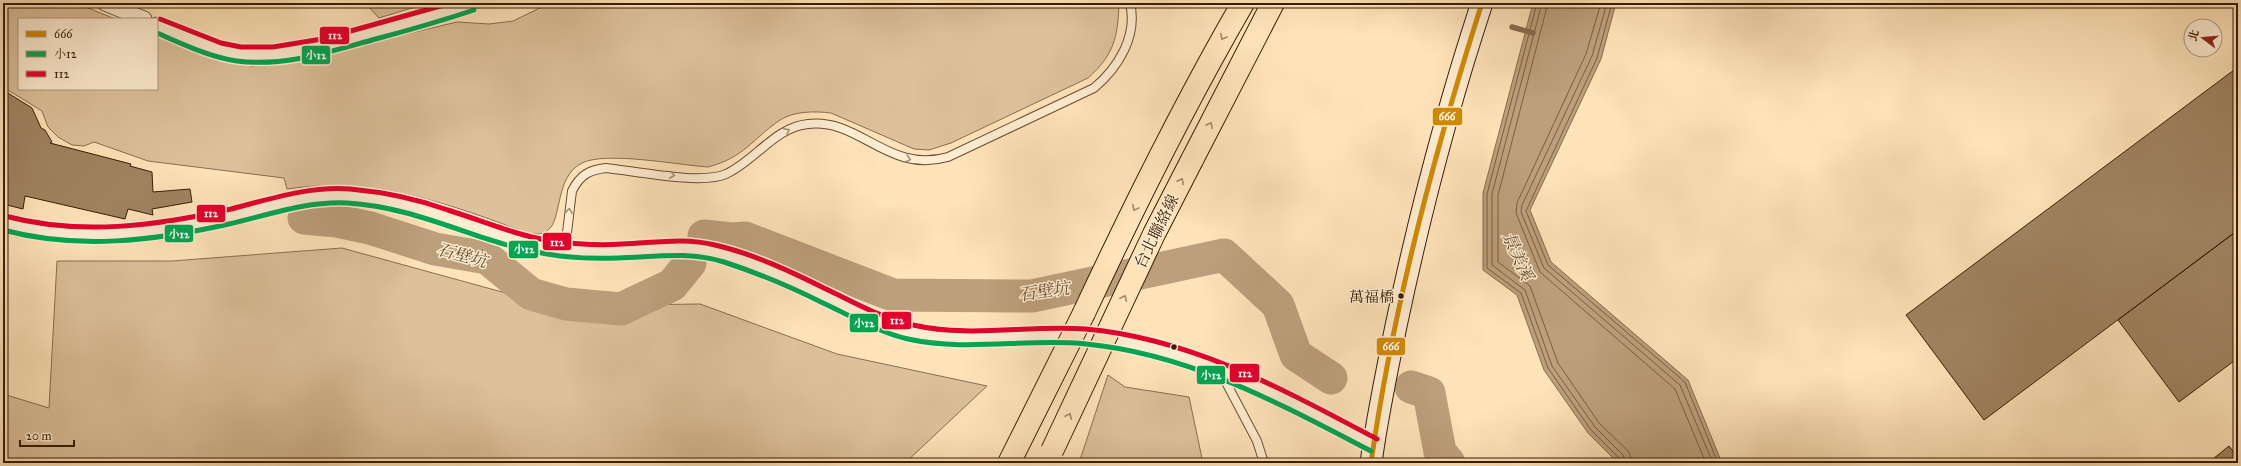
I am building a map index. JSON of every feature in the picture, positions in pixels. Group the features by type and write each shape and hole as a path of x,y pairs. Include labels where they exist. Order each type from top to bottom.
{"highway":[{"name":"台北聯絡線","path":"1024,463 1084,313 1122,232 1243,3"},
{"name":"台北聯絡線","path":"1050,457 1154,234 1273,3"},
{"path":"1009,463 1084,313"}],"main road":[{"path":"1372,454 1409,266 1438,150 1482,3"}],"street":[{"path":"105,3 142,18"},
{"path":"158,25 198,42 232,53 269,54 297,51 337,43 465,5"},
{"path":"3,223 62,234 121,234 221,218 295,200 315,197 351,196 407,206 456,219 521,242 565,249 598,252 666,247 694,248 711,251 754,265 877,321 916,333 963,337 1081,336 1142,344 1177,354 1257,386 1372,454"}],"lane":[{"path":"565,249 572,191 576,183 592,170 606,168 694,178 724,175 737,168 786,131 807,124 833,126 850,132 896,155 912,160 931,162 948,157 1094,88 1109,75 1122,56 1130,29 1130,3"},
{"path":"1220,370 1257,441 1264,463"}],"shaded area":[{"path":"3,3 76,3 113,18 18,18 18,90 158,90 158,36 228,63 252,66 288,62 457,22 489,24 513,21 550,3 1119,3 1116,36 1113,45 1104,61 1088,78 951,143 929,150 914,149 831,113 798,113 780,120 731,158 708,167 625,158 608,158 582,163 573,169 567,178 552,225 547,231 541,234 529,234 471,212 411,195 350,186 319,186 287,189 284,178 148,161 94,142 84,146 72,145 58,137 48,127 42,111 3,87"},
{"path":"365,3 428,3 379,18"},
{"path":"342,248 553,306 700,304 837,354 987,386 905,463 3,463 3,394 49,408 57,261 172,261"},
{"path":"1108,375 1125,387 1189,397 1203,463 1079,463"}],"water":[{"name":"景美溪","path":"1533,3 1616,3 1601,59 1530,210 1551,262 1688,380 1722,463 1618,463 1588,433 1544,370 1517,295 1483,270 1483,193"}],"building":[{"path":"2238,67 2238,230 1984,420 1906,315"},
{"path":"3,90 32,108 41,128 45,130 52,142 50,143 131,164 130,166 152,172 153,192 190,189 192,202 152,209 153,215 128,209 125,219 25,196 23,209 3,204"},
{"path":"2238,230 2238,358 2179,402 2118,320"},
{"path":"2229,446 2238,458 2238,463 2208,463"}],"waterway":[{"path":"1512,27 1533,33"},
{"name":"石壁坑","path":"304,218 337,221 370,228 435,249 487,258 531,294 566,304 621,309 672,285 690,263"},
{"name":"石壁坑","path":"704,236 732,239 745,238 893,295 1032,296 1224,255 1278,305 1296,355 1331,378"},
{"name":"石壁坑","path":"1411,387 1429,393 1440,452 1449,463"}],"transit line":[{"name":"112","path":"160,19 221,43 241,47 273,47 322,39 451,3"},
{"name":"666","path":"1371,463 1380,405 1403,288 1432,173 1464,59 1482,3"},
{"name":"小12","path":"158,33 196,50 227,59 237,61 271,62 323,54 474,10"},
{"name":"112","path":"5,216 61,226 90,227 146,224 203,215 305,191 320,189 350,189 412,199 512,231 551,241 595,245 692,241 715,245 758,258 880,315 913,325 956,331 1063,328 1085,329 1124,334 1162,343 1236,369 1272,385 1377,439"},
{"name":"小12","path":"3,230 59,240 116,241 144,239 201,230 302,206 347,203 399,211 497,242 547,254 592,258 685,256 711,259 737,266 799,291 875,328 908,339 930,343 975,345 1042,343 1086,344 1162,358 1198,370 1268,399 1371,451"}],"place":[{"name":"萬福橋","path":"1401,296"}]}
